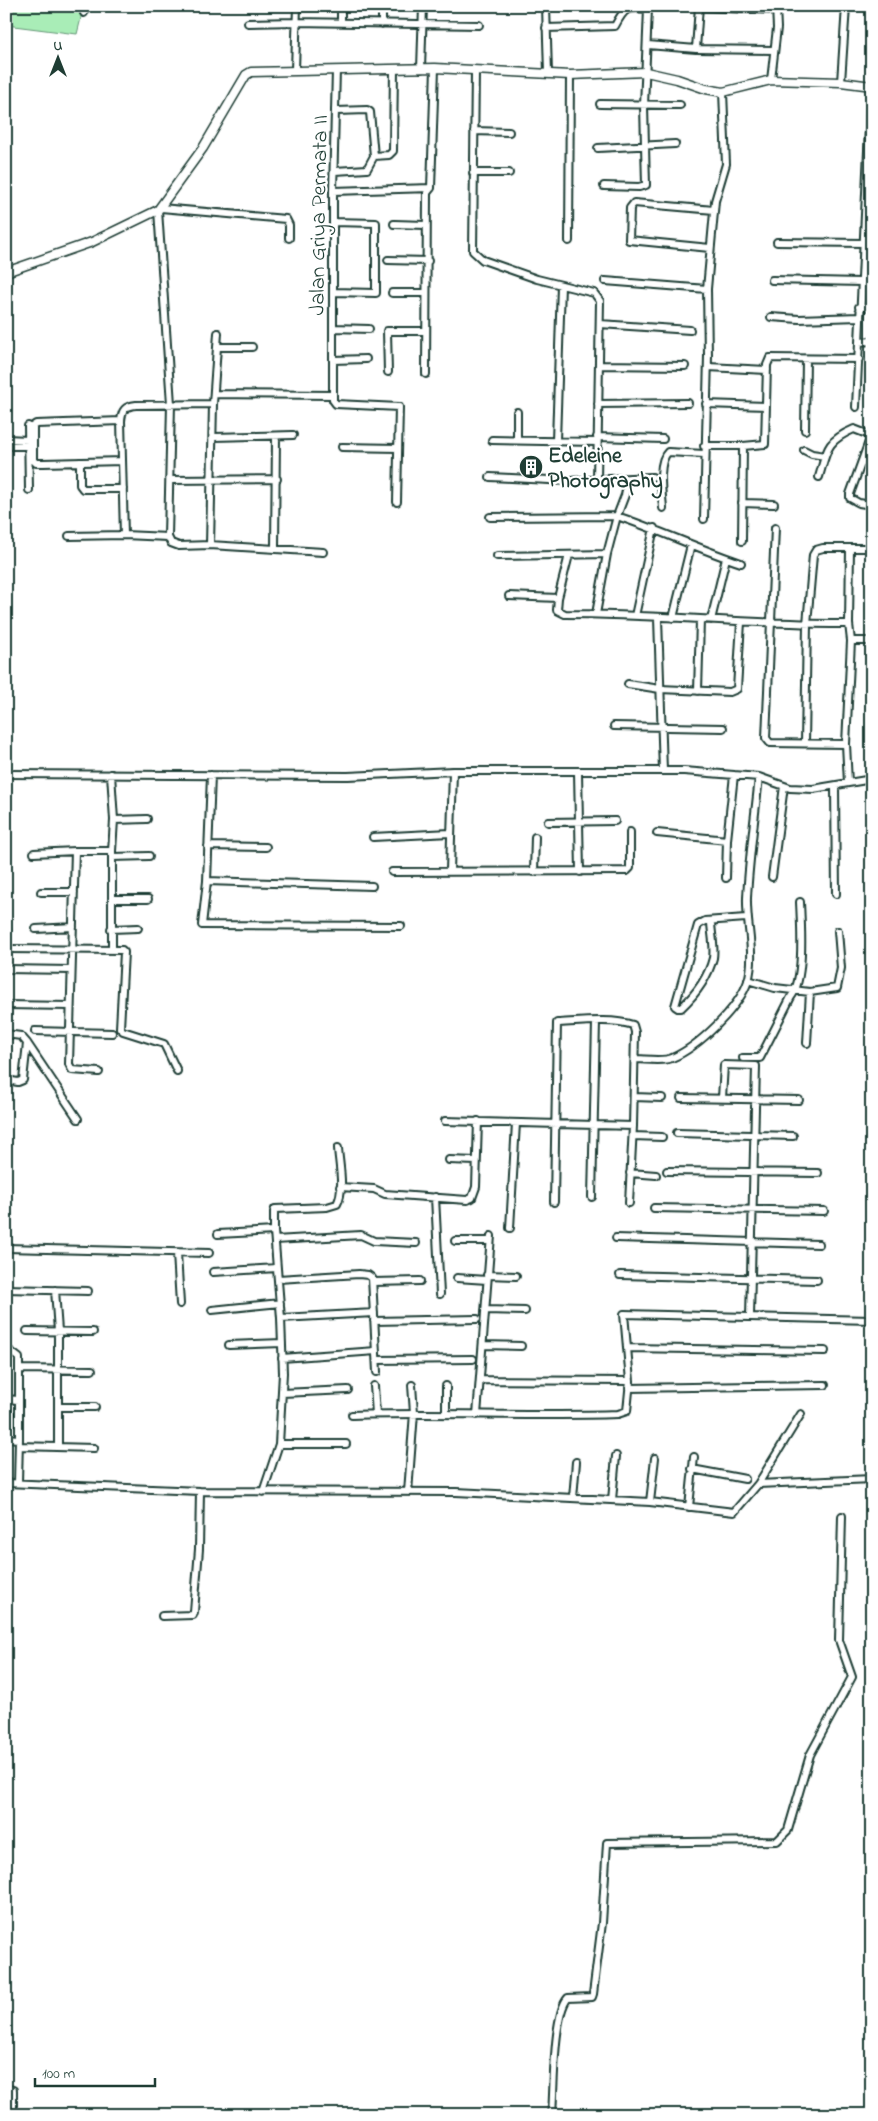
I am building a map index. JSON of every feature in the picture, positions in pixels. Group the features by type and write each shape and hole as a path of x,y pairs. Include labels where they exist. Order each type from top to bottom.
{"street":[{"path":"295,70 297,6"},
{"path":"341,6 341,22"},
{"path":"382,6 382,24"},
{"path":"421,69 423,6"},
{"path":"546,6 548,73"},
{"path":"841,82 846,6"},
{"path":"696,49 699,7 776,8 771,80"},
{"path":"546,28 615,26 623,11 627,9 648,8 648,45 644,106 646,184 640,187 604,186"},
{"path":"248,23 341,22 479,25"},
{"path":"648,45 696,49 774,50"},
{"path":"426,374 425,331 428,261 426,225 427,193 431,188 434,68"},
{"path":"6,272 105,237 160,209 203,148 246,75 252,72 434,68 570,75 646,72 723,92 771,80 841,82 872,86 869,224 864,243 859,307 859,359 856,407"},
{"path":"374,156 389,155 393,151 394,69"},
{"name":"Jalan Griya Permata II","path":"333,395 336,70"},
{"path":"475,71 473,251 483,260 538,279 589,291 600,301 596,440 597,480"},
{"path":"569,241 570,75"},
{"path":"704,519 704,446 708,367 707,289 714,210 726,164 723,92"},
{"path":"600,104 680,105"},
{"path":"335,171 367,169 371,165 374,156 370,112 367,110 336,111"},
{"path":"474,131 509,132"},
{"path":"598,148 675,144"},
{"path":"473,173 509,173"},
{"path":"334,191 431,188"},
{"path":"710,248 630,240 630,208 634,203 714,210"},
{"path":"160,209 286,219 289,225 289,238"},
{"path":"160,209 171,404 168,537 171,543 179,546 210,545 324,552"},
{"path":"334,222 376,223 376,293 334,292"},
{"path":"394,224 426,225"},
{"path":"777,242 864,243"},
{"path":"388,260 428,261"},
{"path":"863,268 872,268"},
{"path":"772,280 861,282"},
{"path":"606,281 707,289"},
{"path":"556,441 561,285"},
{"path":"392,293 426,293"},
{"path":"859,307 872,307"},
{"path":"771,317 799,319 859,317"},
{"path":"600,324 690,330"},
{"path":"334,328 369,329"},
{"path":"388,372 387,331 425,331"},
{"path":"210,545 214,437 213,404 218,333"},
{"path":"859,342 872,341"},
{"path":"218,347 252,347"},
{"path":"704,446 765,444 767,370 770,358 859,359"},
{"path":"805,430 806,359"},
{"path":"333,360 366,360"},
{"path":"599,365 685,366"},
{"path":"708,367 767,370"},
{"path":"215,394 333,395 334,403 336,404 398,407 398,502"},
{"path":"598,404 688,402"},
{"path":"124,535 121,421 123,410 129,406 213,404"},
{"path":"706,404 766,406"},
{"path":"517,412 518,440"},
{"path":"121,421 43,422 36,424 33,426 33,460 36,463 122,461"},
{"path":"28,426 29,490"},
{"path":"819,477 826,456 837,436 854,429 871,436 850,498 859,503 872,505"},
{"path":"214,437 293,435"},
{"path":"275,549 278,479 276,436"},
{"path":"6,439 28,443"},
{"path":"492,440 663,439"},
{"path":"6,446 28,443"},
{"path":"742,541 743,446"},
{"path":"342,447 398,448"},
{"path":"804,450 812,454 826,456"},
{"path":"663,508 661,477 664,456 668,452 704,454"},
{"path":"80,462 80,484 83,489 123,489"},
{"path":"490,477 597,480 652,477"},
{"path":"170,480 278,479"},
{"path":"596,614 607,554 617,516 625,495 628,481 625,479"},
{"path":"742,503 774,504"},
{"path":"490,517 617,516 654,528 691,545 741,564"},
{"path":"635,616 654,528"},
{"path":"775,528 766,738 770,743 846,744"},
{"path":"69,536 124,535 168,537"},
{"path":"672,618 691,545"},
{"path":"805,743 807,624 813,555 816,550 822,548 872,548"},
{"path":"848,783 846,744 851,641 849,624 850,548"},
{"path":"497,556 607,554"},
{"path":"569,555 558,598 557,610 564,614 741,622 849,624"},
{"path":"711,620 726,558"},
{"path":"509,596 558,598"},
{"path":"658,618 663,771"},
{"path":"698,691 700,620"},
{"path":"628,684 660,689 730,692 737,688 741,622"},
{"path":"851,641 872,641"},
{"path":"614,726 723,728"},
{"path":"6,774 348,776 453,771 663,771 760,777 784,786 813,789 836,787 872,779"},
{"path":"450,871 453,771"},
{"path":"578,772 580,872"},
{"path":"111,774 114,820 112,949"},
{"path":"210,775 207,881 202,925 401,926"},
{"path":"726,878 727,840 734,775"},
{"path":"635,1058 671,1059 706,1036 736,1002 748,980 751,948 746,918 750,862 760,777"},
{"path":"772,877 784,786"},
{"path":"836,787 836,894"},
{"path":"114,820 147,819"},
{"path":"548,822 615,821"},
{"path":"392,872 626,871 630,868 630,832"},
{"path":"373,837 450,833"},
{"path":"657,833 727,840"},
{"path":"534,872 535,837"},
{"path":"208,846 266,848"},
{"path":"34,852 149,856"},
{"path":"75,852 70,1068 77,1071 99,1072"},
{"path":"207,881 372,886"},
{"path":"41,892 74,892"},
{"path":"114,899 148,899"},
{"path":"742,1058 760,1058 791,997 797,990 801,941 800,902"},
{"path":"710,921 713,956 705,978 696,994 681,1008 678,1008 675,1006 698,925 701,922 710,921 746,918"},
{"path":"36,929 73,927"},
{"path":"111,929 138,928"},
{"path":"748,980 775,988 810,992 837,988 841,968 838,931"},
{"path":"6,949 73,948 122,950 124,952 121,1029 164,1044 177,1071"},
{"path":"6,969 71,970"},
{"path":"807,1043 810,992"},
{"path":"6,1005 70,1006"},
{"path":"592,1197 596,1022"},
{"path":"554,1202 557,1023 596,1022 632,1025 635,1032 633,1136 628,1203"},
{"path":"35,1031 112,1033"},
{"path":"6,1034 21,1036 27,1042 78,1119"},
{"path":"6,1080 18,1082 23,1080 27,1042"},
{"path":"722,1098 724,1065 756,1066 750,1317"},
{"path":"634,1097 662,1098"},
{"path":"681,1098 798,1100"},
{"path":"446,1121 633,1126"},
{"path":"340,1187 374,1189 385,1194 472,1198 476,1187 478,1121"},
{"path":"510,1228 516,1123"},
{"path":"677,1133 793,1136"},
{"path":"633,1136 662,1137"},
{"path":"263,1492 278,1444 282,1393 282,1343 274,1231 275,1209 332,1206 339,1199 338,1148"},
{"path":"448,1160 476,1161"},
{"path":"667,1171 818,1173"},
{"path":"630,1173 656,1175"},
{"path":"435,1197 440,1294"},
{"path":"654,1208 824,1211"},
{"path":"218,1234 274,1231"},
{"path":"275,1240 361,1235 374,1241 416,1243"},
{"path":"616,1238 819,1244"},
{"path":"455,1241 490,1239 478,1415"},
{"path":"6,1248 210,1253"},
{"path":"177,1253 180,1304"},
{"path":"213,1272 277,1268"},
{"path":"278,1279 368,1275 373,1282 377,1372"},
{"path":"620,1275 817,1280"},
{"path":"457,1278 516,1276"},
{"path":"373,1282 420,1281"},
{"path":"6,1289 88,1291"},
{"path":"55,1290 58,1331 58,1446"},
{"path":"212,1310 280,1303"},
{"path":"485,1310 525,1311"},
{"path":"281,1318 374,1313"},
{"path":"352,1415 414,1413 541,1417 618,1414 627,1411 630,1385 624,1314 872,1320"},
{"path":"374,1321 477,1319"},
{"path":"27,1331 94,1332"},
{"path":"229,1345 282,1343"},
{"path":"483,1345 521,1346"},
{"path":"6,1348 18,1356 18,1483"},
{"path":"627,1348 824,1350"},
{"path":"282,1358 376,1350"},
{"path":"377,1360 473,1359"},
{"path":"19,1369 92,1370"},
{"path":"481,1380 630,1385 825,1385"},
{"path":"408,1492 414,1413 412,1385"},
{"path":"374,1386 376,1414"},
{"path":"446,1386 446,1414"},
{"path":"282,1393 348,1390"},
{"path":"6,1399 18,1400"},
{"path":"59,1407 95,1407"},
{"path":"6,1483 200,1491 456,1492 650,1502 734,1512 758,1484 801,1414"},
{"path":"6,1438 19,1442 94,1448"},
{"path":"278,1444 346,1444"},
{"path":"612,1500 616,1456"},
{"path":"689,1507 694,1457"},
{"path":"650,1502 655,1458"},
{"path":"573,1498 576,1462"},
{"path":"692,1469 745,1479"},
{"path":"758,1484 872,1479"},
{"path":"162,1616 182,1617 193,1615 194,1612 199,1550 200,1491"},
{"path":"552,2115 558,2022 565,2001 568,1998 592,1997 593,1994 602,1923 607,1843 777,1841 788,1830 810,1755 852,1677 839,1640 842,1516"},
{"path":"6,2088 13,2090 13,2115"}],"green space":[{"path":"6,6 84,6 77,34 6,25"}],"place":[{"name":"Edeleine Photography","path":"531,467"}]}
